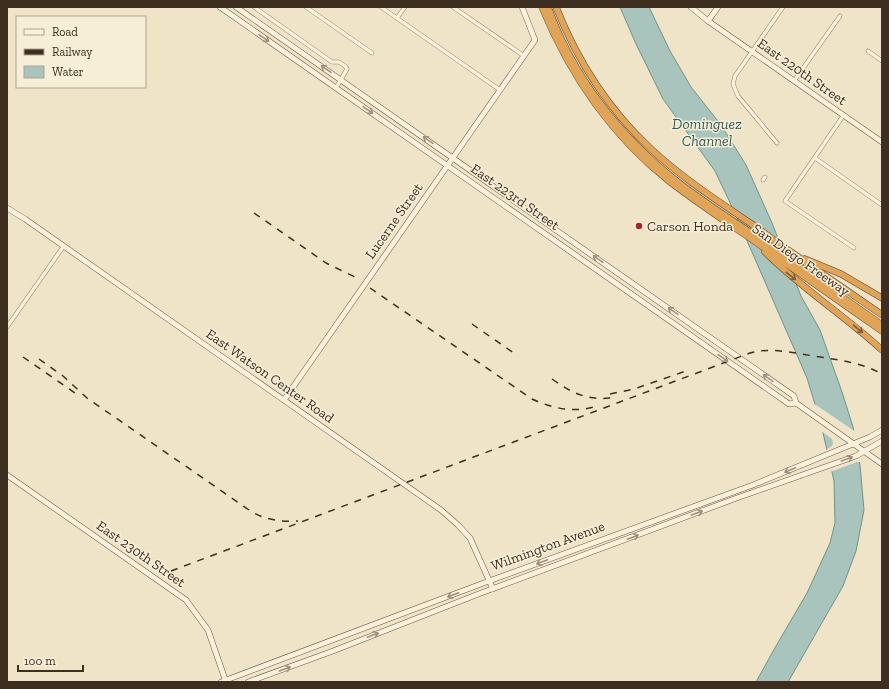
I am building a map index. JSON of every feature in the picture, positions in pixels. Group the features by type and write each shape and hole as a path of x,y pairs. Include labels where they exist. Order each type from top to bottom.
{"highway":[{"name":"San Diego Freeway","path":"542,7 556,39 575,75 598,108 634,150 669,181 882,331"},
{"path":"548,7 557,31 592,92 620,128 645,153 678,182 882,321"},
{"path":"551,7 561,32 580,68 599,97 618,121 658,162 728,215"},
{"name":"San Diego Freeway","path":"556,7 567,33 586,69 606,99 631,129 650,148 673,168 724,205 882,315"},
{"path":"752,240 782,269 882,350"},
{"path":"794,255 841,274 882,298"},
{"path":"800,265 882,325"}],"main road":[{"name":"East 223rd Street","path":"220,7 789,404 796,404 866,452"},
{"name":"East 223rd Street","path":"237,7 794,396 796,404"},
{"path":"522,7 535,40 524,56"},
{"name":"East 220th Street","path":"691,7 708,21 882,142"},
{"path":"708,21 718,7"},
{"name":"Lucerne Street","path":"284,400 524,56"},
{"name":"East Watson Center Road","path":"7,208 25,219 441,510 470,538 493,589"},
{"name":"Wilmington Avenue","path":"224,681 489,581 753,485 865,439 882,430"},
{"name":"Wilmington Avenue","path":"248,682 493,589 866,452 882,441"},
{"path":"866,452 882,464"},
{"name":"East 230th Street","path":"7,475 186,600 208,630 224,681"},
{"path":"657,519 660,527"}],"street":[{"path":"232,15 237,7"},
{"path":"254,7 332,62 339,62 346,66 347,69 336,88"},
{"path":"306,7 372,53"},
{"path":"381,7 500,90"},
{"path":"397,18 405,7"},
{"path":"453,7 524,56"},
{"path":"777,143 734,90 733,84 735,76 783,7"},
{"path":"794,81 840,16"},
{"path":"868,51 882,60"},
{"path":"843,116 785,201 854,248"},
{"path":"815,158 882,205"},
{"path":"7,327 63,247"}],"water":[{"name":"Dominguez Channel","path":"620,7 649,7 670,51 691,87 721,125 746,165 772,223 801,296 820,330 853,427 860,465 864,510 856,551 843,586 788,682 756,682 807,593 830,543 835,523 834,481 821,424 807,378 715,171 663,99"}],"pier":[{"path":"813,403 856,432 861,462 857,462 830,472 826,450 832,446 833,443 832,439 821,431"}],"railway":[{"path":"254,213 326,263 357,278"},
{"path":"370,288 532,399 562,409 578,410 594,407"},
{"path":"472,324 518,356"},
{"path":"171,571 750,353 758,351 798,353 849,362 882,374"},
{"path":"23,357 75,393"},
{"path":"39,359 63,376 87,398 252,512 274,520 298,521"},
{"path":"610,394 634,389 686,371"},
{"path":"552,379 567,389 582,396 598,398 617,397"}],"place":[{"name":"Carson Honda","path":"639,226"}]}
